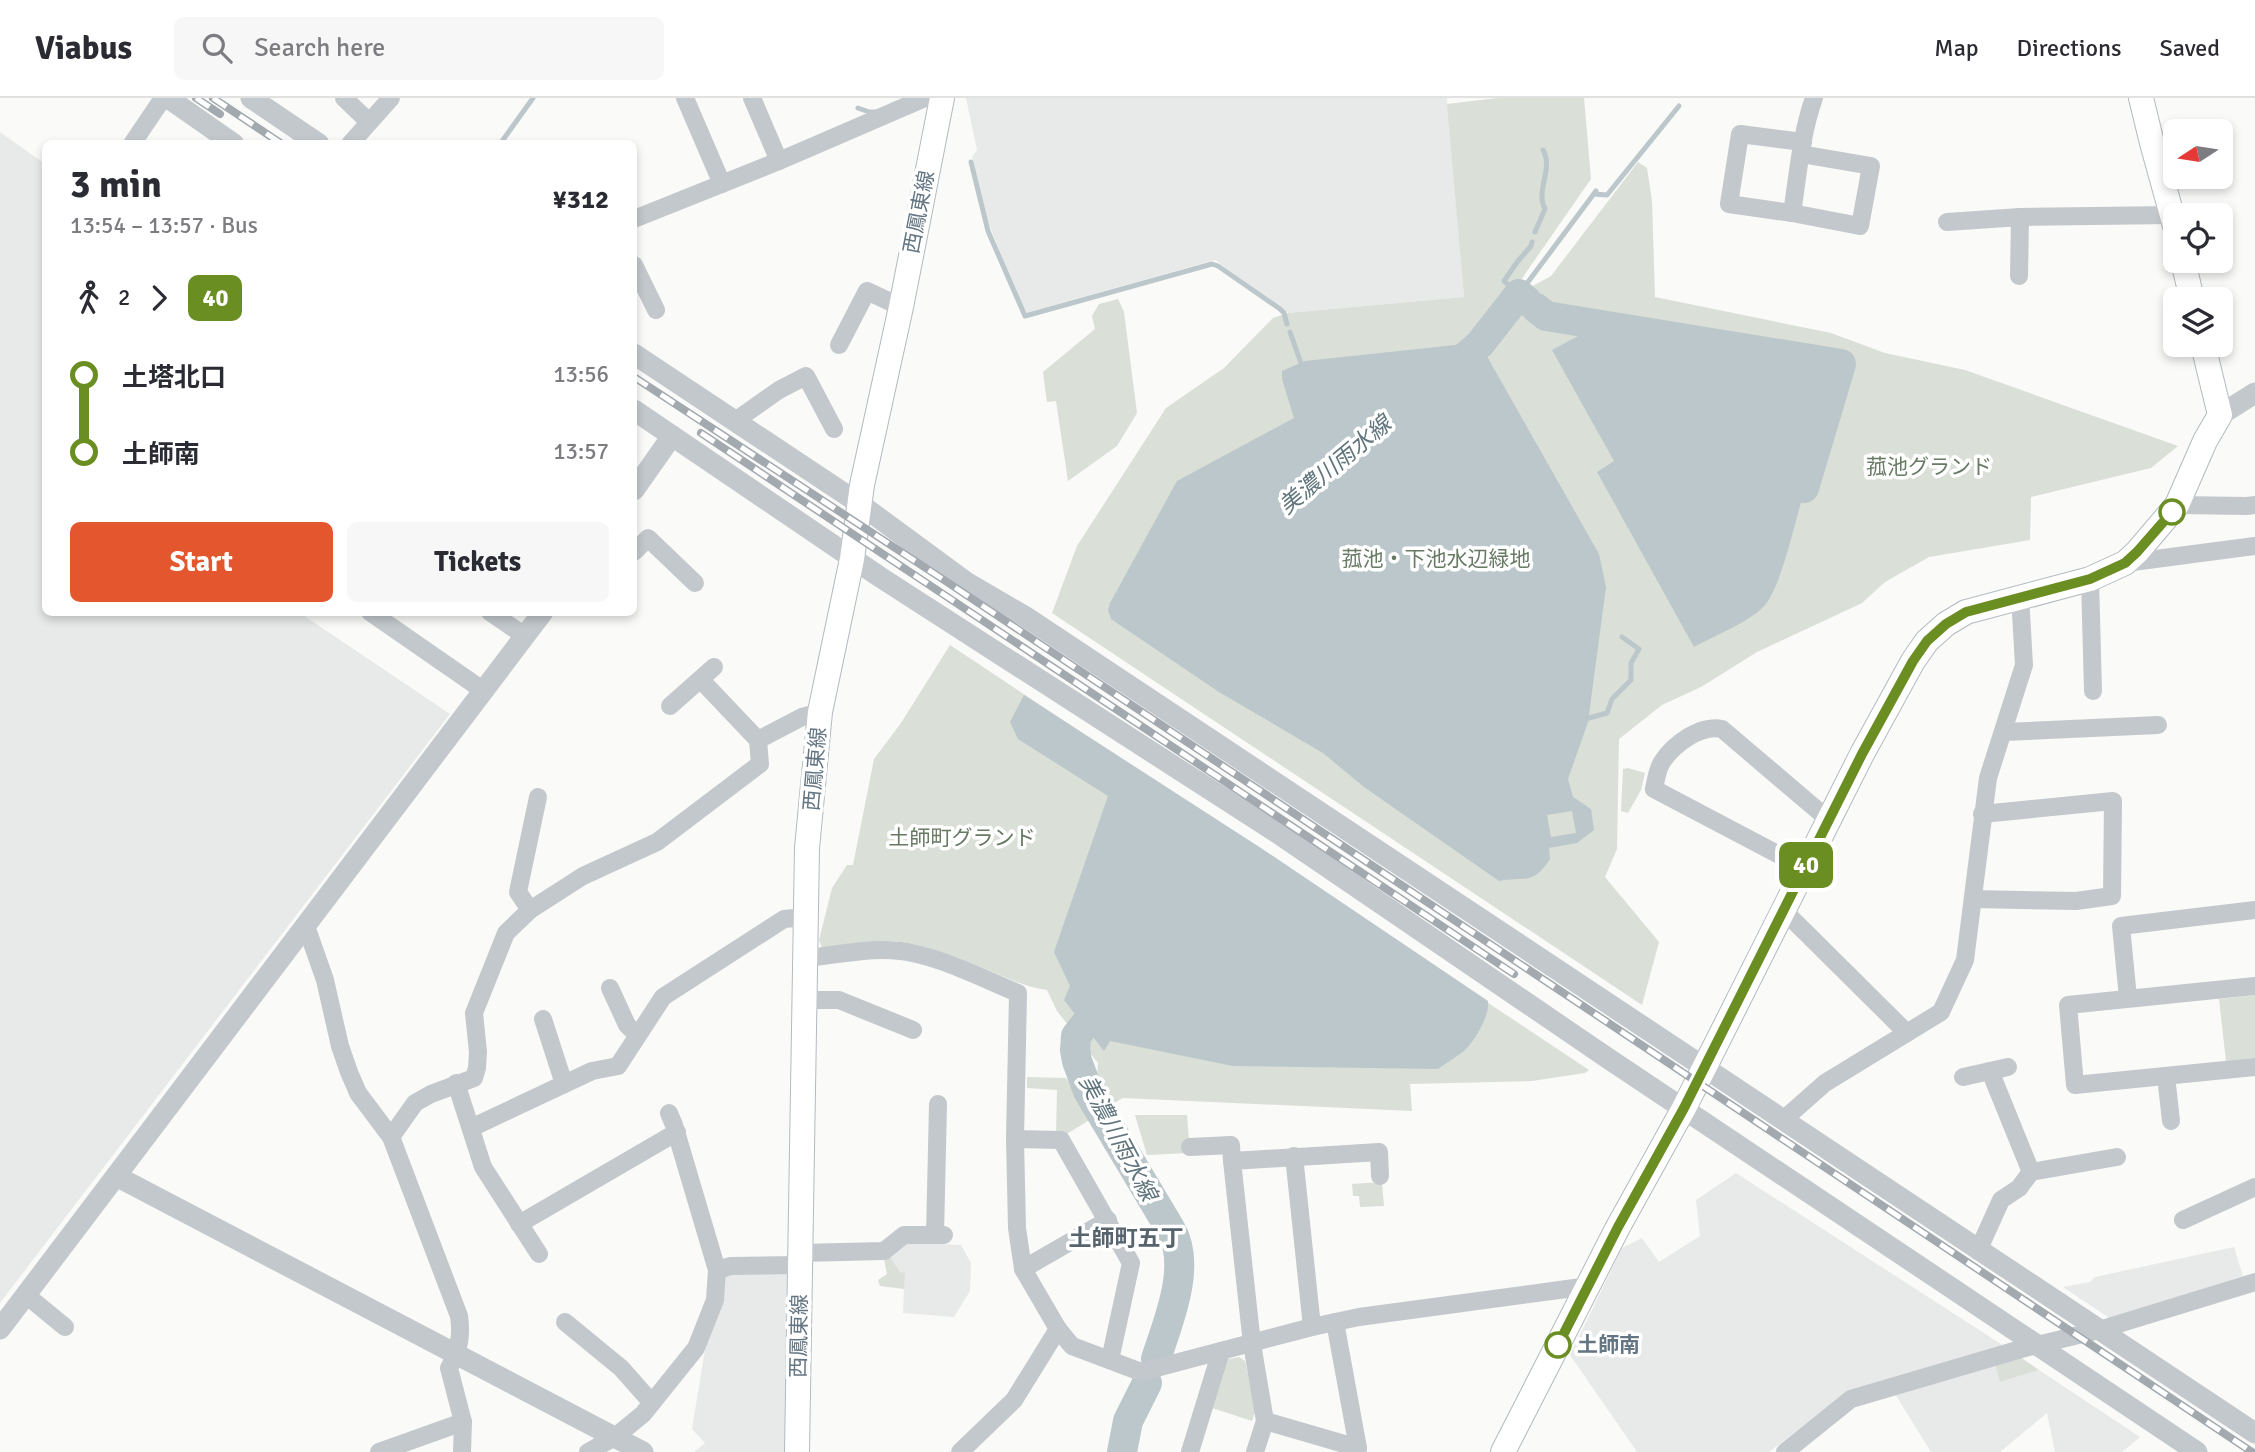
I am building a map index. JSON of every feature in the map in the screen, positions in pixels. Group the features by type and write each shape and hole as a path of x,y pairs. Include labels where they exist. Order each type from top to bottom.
{"main road":[{"name":"西鳳東線","path":"797,1452 807,848 820,712 942,98"},
{"path":"2141,98 2169,203"},
{"path":"1503,1452 1618,1227 1684,1108 1868,742 1913,661 1927,641 1946,624 1966,612 2090,579 2125,563 2137,552 2177,505 2205,441 2220,415 2206,357"}],"street":[{"path":"135,140 163,98"},
{"path":"168,98 228,140"},
{"path":"251,98 313,140"},
{"path":"344,98 369,122"},
{"path":"353,140 391,98"},
{"path":"685,98 722,184"},
{"path":"752,98 779,161"},
{"path":"637,218 925,98"},
{"path":"1792,213 1802,148 1814,98"},
{"path":"1740,134 1871,166 1860,226 1792,213 1729,204 1740,134"},
{"path":"2019,276 2020,218"},
{"path":"1947,222 2020,218 2163,220"},
{"path":"637,271 656,310"},
{"path":"839,345 867,291 901,307"},
{"path":"637,356 860,504 966,582 1026,617 2255,1433"},
{"path":"735,421 779,390 806,376 834,429"},
{"path":"2220,415 2255,393"},
{"path":"637,412 852,559 1279,834 2197,1452"},
{"path":"637,486 672,436"},
{"path":"2177,505 2255,505"},
{"path":"637,549 648,538 695,583"},
{"path":"2125,563 2255,546"},
{"path":"2090,579 2093,691"},
{"path":"1783,1120 1825,1083 1941,1012 1965,960 1988,778 2024,665 2020,596"},
{"path":"376,616 484,691"},
{"path":"496,616 526,636"},
{"path":"0,1329 540,616"},
{"path":"391,1137 415,1103 456,1083 474,1078 478,1052 474,1013 506,933 530,910 583,876 657,842 760,764 758,740 707,673 670,706"},
{"path":"758,740 802,717 820,712"},
{"path":"2004,733 2158,725"},
{"path":"1804,868 1654,789 1660,765 1686,738 1711,728 1722,729 1829,820"},
{"path":"530,910 518,892 538,797"},
{"path":"1973,899 2076,901 2112,896 2113,802 1982,814"},
{"path":"1783,910 1907,1033"},
{"path":"2128,998 2121,926 2255,910"},
{"path":"471,1128 592,1071 618,1066 663,997 784,919 806,917"},
{"path":"306,926 325,980 340,1046 349,1072 358,1093 391,1137 459,1316 461,1336 457,1354 449,1368 463,1422 462,1452"},
{"path":"805,958 884,950 912,953 966,971 1017,993 1017,1228 1023,1269 1058,1329 1072,1346 1141,1372 1335,1322 1589,1286"},
{"path":"2255,986 2068,1005 2075,1085 2255,1067"},
{"path":"610,988 627,1025 637,1035"},
{"path":"804,1000 839,1000 914,1030"},
{"path":"543,1019 564,1084"},
{"path":"1963,1077 2008,1067"},
{"path":"1990,1071 2031,1172"},
{"path":"2166,1076 2171,1121"},
{"path":"456,1083 483,1167 539,1254"},
{"path":"717,1270 731,1266 884,1251 904,1235 939,1235 938,1104"},
{"path":"588,1452 615,1437 643,1414 696,1348 715,1300 717,1270 669,1113"},
{"path":"519,1224 677,1132"},
{"path":"1016,1139 1061,1140 1131,1262 1110,1360"},
{"path":"1190,1147 1231,1145 1252,1344 1265,1421 1255,1452"},
{"path":"1233,1161 1379,1152 1380,1176"},
{"path":"1294,1156 1312,1327"},
{"path":"1978,1251 2001,1200 2019,1188 2031,1172 2117,1157"},
{"path":"116,1176 643,1452"},
{"path":"2183,1220 2255,1187"},
{"path":"1023,1269 1108,1220"},
{"path":"1785,1452 1851,1399 2255,1282"},
{"path":"26,1295 65,1327"},
{"path":"565,1322 621,1368 652,1402"},
{"path":"1265,1421 1357,1450 1335,1322"},
{"path":"961,1452 1014,1400 1058,1329"},
{"path":"1190,1452 1222,1351"},
{"path":"379,1452 463,1422"}],"shaded area":[{"path":"966,98 1447,98 1464,297 1288,313 1215,260 1025,313 988,222 972,157 977,150"},
{"path":"0,132 42,162 42,616 304,616 450,714 0,1303"},
{"path":"1736,1173 2004,1346 1847,1392 1769,1452 1637,1452 1570,1355 1622,1248 1642,1238 1659,1262 1700,1236 1696,1200"},
{"path":"905,1242 961,1245 971,1263 970,1291 954,1317 903,1313 904,1289 900,1288 890,1257"},
{"path":"2234,1247 2243,1276 2111,1319 2063,1287 2090,1282 2095,1277"},
{"path":"787,1270 785,1452 694,1452 705,1443 692,1429 707,1337 722,1273"},
{"path":"1995,1364 2000,1382 2039,1370 2140,1437 2122,1452 2055,1452 2047,1413 2000,1452 1931,1452 1895,1394"}],"green space":[{"name":"菰池・下池水辺緑地","path":"1498,98 1584,98 1591,179 1507,300 1551,276 1638,162 1647,168 1652,201 1655,297 1831,333 1885,353 1965,370 2178,446 2151,468 2031,497 2030,540 1929,557 1885,582 1862,603 1757,652 1701,687 1662,705 1619,739 1617,849 1605,877 1659,942 1642,1005 1052,613 1077,546 1166,408 1224,368 1273,318 1288,313 1464,297 1447,104"},
{"path":"1118,299 1124,312 1137,413 1117,446 1068,481 1056,401 1047,402 1043,372 1095,329 1092,316 1099,304"},
{"name":"土師町グランド","path":"950,645 1589,1070 1585,1073 1532,1081 1410,1084 1412,1111 1123,1098 1116,1102 1112,1109 1097,1076 1098,1063 1057,1011 1047,990 907,943 895,941 822,948 819,940 832,888 847,865 853,865 874,759 901,723"},
{"path":"1623,769 1645,773 1641,790 1628,813 1621,811"},
{"path":"2255,995 2255,1058 2226,1061 2219,999"},
{"path":"1027,1077 1066,1078 1091,1119 1065,1135 1056,1133 1057,1090 1027,1088"},
{"path":"1135,1115 1187,1115 1190,1153 1147,1155"},
{"path":"1382,1182 1384,1206 1360,1207 1359,1196 1353,1196 1352,1184"},
{"path":"890,1257 900,1272 905,1273 904,1289 880,1286 878,1280 887,1274 884,1259"},
{"path":"1239,1357 1245,1361 1256,1409 1252,1421 1209,1407 1223,1360"},
{"path":"2020,1357 2039,1370 2000,1382 1995,1364"}],"water":[{"path":"1591,329 1831,369 1795,496 1802,499 1776,585 1758,612 1694,647 1597,472 1614,461 1552,350"},
{"path":"1480,344 1599,554 1606,587 1588,722 1568,779 1573,797 1591,809 1594,830 1577,843 1549,848 1550,859 1533,877 1499,881 1364,787 1323,753 1219,692 1111,619 1108,610 1110,603 1177,481 1294,418 1282,371 1305,361","holes":["1572,811 1576,833 1551,837 1547,815"]},
{"path":"1024,695 1264,850 1488,1001 1485,1019 1471,1044 1438,1069 1233,1066 1110,1041 1104,1051 1064,1000 1070,986 1054,952 1108,796 1018,739 1010,722"}],"waterway":[{"path":"503,140 533,98"},
{"path":"1594,194 1607,195 1679,106"},
{"path":"858,108 877,112"},
{"path":"1535,232 1545,209 1542,194 1547,165 1543,150"},
{"path":"971,162 988,231 1025,316 1212,264 1280,309 1287,324"},
{"path":"1532,242 1504,281 1519,294 1596,191"},
{"name":"美濃川雨水線","path":"1451,369 1480,344 1519,294 1527,301"},
{"name":"美濃川雨水線","path":"1536,308 1546,316 1841,364 1804,488 1798,486"},
{"path":"1290,332 1301,363"},
{"path":"1589,718 1607,713 1612,699 1631,680 1631,663 1639,649 1622,637"},
{"name":"美濃川雨水線","path":"1109,994 1076,1036 1075,1050 1088,1091 1177,1244 1179,1277 1176,1294 1156,1359"},
{"name":"美濃川雨水線","path":"1122,1452 1128,1421 1147,1383"}],"railway":[{"path":"196,98 220,114"},
{"path":"213,98 276,140"},
{"path":"637,379 941,578 2252,1452"},
{"path":"701,433 1514,974"}],"bus line":[{"name":"40","path":"1558,1345 1618,1227 1684,1108 1862,754 1913,661 1927,641 1946,624 1966,612 2090,579 2125,563 2172,512"}],"place":[{"name":"土師南","path":"1558,1345"}],"district":[{"name":"土師町五丁","path":"1126,1238"}],"park label":[{"name":"菰池グランド","path":"1929,467"}]}
